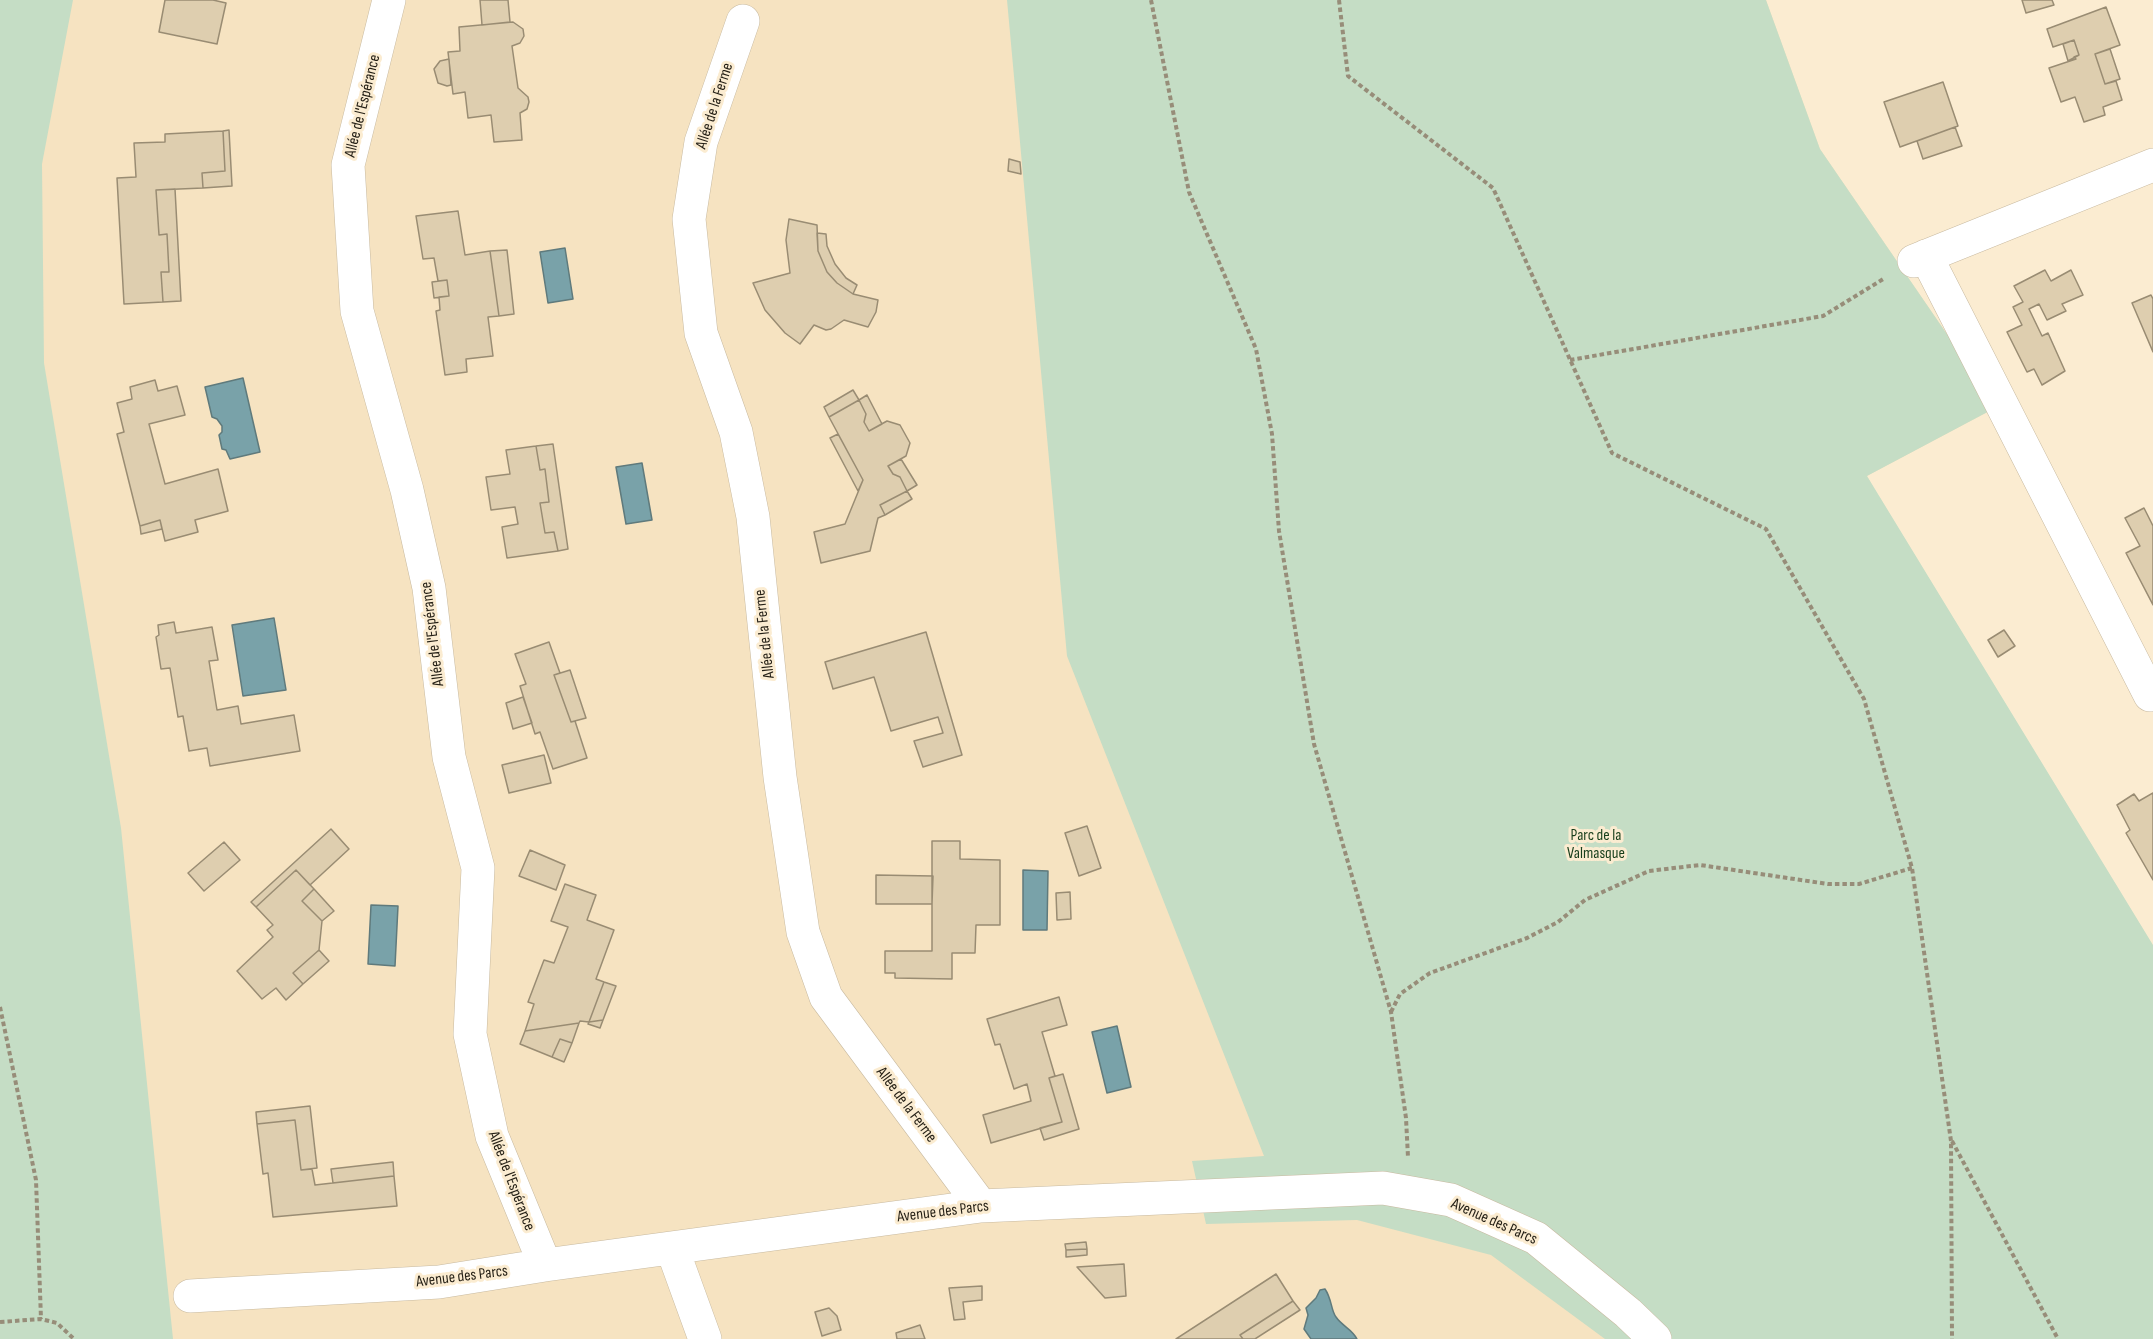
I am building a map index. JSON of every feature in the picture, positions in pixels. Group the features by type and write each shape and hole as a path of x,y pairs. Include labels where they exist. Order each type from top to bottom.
{"street":[{"name":"Allée de l'Espérance","path":"389,0 348,165 357,311 407,490 429,588 448,757 478,868 470,1034 492,1136 545,1265"},
{"name":"Allée de la Ferme","path":"743,21 701,142 689,219 701,333 736,432 753,517 780,777 803,932 826,997 981,1206"},
{"path":"2150,695 1920,258 2153,165"},
{"name":"Avenue des Parcs","path":"190,1296 439,1282 545,1265 981,1206 1383,1188 1450,1200 1536,1238 1628,1313 1655,1339"},
{"path":"672,1248 705,1339"}],"path":[{"path":"1151,0 1189,192 1256,349 1272,434 1279,531 1314,744 1391,1012 1406,1118 1409,1169 1414,1194"},
{"path":"1339,0 1348,76 1493,188 1612,453 1766,529 1864,699 1912,868 1951,1141 1952,1339"},
{"path":"1570,360 1823,316 1920,258"},
{"path":"1391,1012 1400,994 1430,973 1527,938 1558,922 1585,900 1649,871 1700,865 1828,884 1859,884 1912,868"},
{"path":"0,1006 36,1180 41,1319"},
{"path":"1951,1141 2058,1339"},
{"path":"0,1322 41,1319 57,1323 74,1339"}],"shaded area":[{"path":"0,0 1766,0 1820,149 1997,407 1867,476 2141,962 2153,1339 0,1339"}],"green space":[{"path":"0,0 73,0 42,164 44,363 121,828 173,1339 0,1339"},
{"name":"Parc de la Valmasque","path":"1007,0 1766,0 1820,149 1997,407 1867,476 2153,945 2153,1339 1605,1339 1491,1255 1357,1220 1206,1224 1192,1161 1264,1156 1067,656"}],"water":[{"path":"565,248 573,299 548,303 540,252"},
{"path":"243,378 260,452 230,459 226,450 222,449 219,435 222,432 222,426 217,419 212,417 205,387"},
{"path":"642,463 652,520 626,524 616,467"},
{"path":"274,618 286,690 243,696 232,625"},
{"path":"1023,870 1048,871 1047,930 1023,930"},
{"path":"371,905 398,906 395,966 368,964"},
{"path":"1117,1026 1131,1087 1107,1093 1092,1032"},
{"path":"1325,1289 1334,1314 1357,1339 1311,1339 1304,1329 1308,1315 1306,1308 1320,1290"}],"building":[{"path":"165,0 213,0 226,3 217,44 159,32"},
{"path":"480,0 508,0 510,22 482,25"},
{"path":"2022,0 2052,0 2054,5 2026,13"},
{"path":"2106,7 2120,45 2095,54 2105,84 2116,81 2122,100 2103,107 2105,115 2084,122 2075,97 2061,102 2049,68 2076,59 2074,57 2079,55 2074,40 2053,47 2047,29"},
{"path":"513,22 523,29 524,36 520,43 512,46 518,88 528,97 529,102 527,109 520,113 522,140 494,142 491,115 468,118 465,92 453,94 448,52 460,51 459,27"},
{"path":"2074,40 2079,55 2068,61 2063,44"},
{"path":"2110,49 2120,79 2105,84 2095,54"},
{"path":"449,59 451,85 447,86 438,83 434,69 440,61"},
{"path":"1943,82 1958,126 1900,147 1884,102"},
{"path":"1955,127 1962,146 1923,159 1917,141"},
{"path":"229,130 232,186 203,188 202,173 225,171 223,131"},
{"path":"223,131 225,171 202,173 203,188 156,190 159,235 167,234 169,272 161,272 163,302 124,304 117,178 136,177 134,143 165,142 165,134"},
{"path":"1009,159 1020,162 1021,174 1008,171"},
{"path":"175,189 181,301 163,302 161,272 169,272 167,234 159,235 156,190"},
{"path":"458,211 465,255 490,251 499,316 488,317 493,356 466,359 467,372 445,375 436,311 440,310 439,297 449,296 447,280 438,281 434,258 423,259 416,216"},
{"path":"789,219 817,225 818,251 827,272 837,283 853,294 878,300 876,312 868,327 844,320 826,330 814,325 800,344 785,333 765,310 753,283 790,273 786,240"},
{"path":"817,233 826,234 827,246 835,264 846,278 857,285 853,294 837,283 827,272 818,251"},
{"path":"507,250 514,314 499,316 490,251"},
{"path":"2045,270 2051,281 2071,270 2083,295 2062,304 2066,311 2047,320 2039,304 2029,309 2042,336 2048,333 2065,371 2042,385 2034,369 2027,372 2007,332 2022,325 2013,307 2023,302 2014,286"},
{"path":"447,280 449,296 434,298 432,282"},
{"path":"2151,295 2153,299 2153,352 2132,303"},
{"path":"155,380 158,391 177,386 185,415 149,424 165,484 218,469 228,511 195,520 198,532 165,541 160,520 140,526 117,434 124,432 117,403 132,399 130,387"},
{"path":"853,390 859,400 829,417 824,407"},
{"path":"867,395 882,424 869,431 864,422 866,414 859,400"},
{"path":"859,400 866,414 864,422 869,431 887,421 900,425 910,443 906,456 888,466 893,474 900,477 907,491 880,505 885,515 878,518 870,551 821,563 814,532 845,524 863,480 829,417"},
{"path":"838,434 863,480 858,491 830,438"},
{"path":"553,444 568,549 558,551 554,532 545,533 540,503 549,502 545,469 540,470 536,446"},
{"path":"536,446 540,470 545,469 549,502 540,503 545,533 554,532 558,551 507,558 502,527 518,524 515,507 491,510 486,477 510,474 506,450"},
{"path":"901,459 917,485 907,491 900,477 893,474 888,466"},
{"path":"907,491 912,499 885,515 880,505"},
{"path":"2144,508 2153,526 2153,605 2126,553 2140,546 2125,518"},
{"path":"160,520 162,529 141,534 140,526"},
{"path":"174,622 176,633 212,627 218,660 209,661 217,710 238,706 241,724 294,715 300,751 210,766 207,748 189,751 183,716 178,717 170,668 161,669 156,637 159,635 158,625"},
{"path":"2004,630 2015,646 1998,657 1988,640"},
{"path":"926,632 962,755 923,767 914,741 943,733 938,717 891,731 874,677 833,689 825,662"},
{"path":"549,642 560,673 554,675 571,722 575,721 587,758 553,769 540,732 535,734 520,686 526,684 515,654"},
{"path":"570,670 586,718 571,722 554,675"},
{"path":"523,697 532,723 513,729 506,703"},
{"path":"544,755 551,783 509,793 502,765"},
{"path":"2153,793 2153,880 2126,833 2130,830 2117,805 2134,794 2139,801"},
{"path":"1087,826 1101,868 1079,876 1065,833"},
{"path":"331,829 349,849 310,885 296,870 256,907 251,902"},
{"path":"932,841 960,841 960,859 1000,860 1000,925 976,925 975,953 952,953 952,979 895,978 895,973 885,973 885,951 932,951"},
{"path":"224,842 240,860 204,891 188,873"},
{"path":"530,850 565,865 556,890 519,876"},
{"path":"296,870 314,889 302,901 322,921 319,950 293,973 303,984 286,1000 276,988 262,999 237,971 273,937 267,930 273,925 256,907"},
{"path":"876,875 933,876 932,904 876,904"},
{"path":"565,884 596,895 587,920 614,930 596,979 604,982 589,1022 580,1021 525,1031 534,1004 528,1002 544,960 554,963 568,927 551,921"},
{"path":"314,889 334,911 322,921 302,901"},
{"path":"1070,892 1071,919 1057,920 1056,893"},
{"path":"319,950 329,961 303,984 293,973"},
{"path":"604,982 616,986 603,1020 589,1022"},
{"path":"1059,997 1067,1025 1042,1032 1055,1076 1049,1078 1062,1122 991,1143 983,1115 1031,1101 1027,1084 1014,1089 1000,1044 995,1045 987,1019"},
{"path":"603,1020 600,1028 588,1024 589,1022"},
{"path":"579,1023 572,1043 560,1039 552,1057 520,1044 525,1031"},
{"path":"560,1039 572,1043 564,1062 552,1057"},
{"path":"1063,1074 1079,1129 1044,1140 1040,1128 1062,1122 1049,1078"},
{"path":"310,1106 317,1168 301,1170 295,1120 257,1124 256,1112"},
{"path":"295,1120 301,1170 312,1169 315,1185 394,1176 397,1206 273,1217 268,1173 263,1174 257,1124"},
{"path":"393,1162 394,1176 333,1183 331,1169"},
{"path":"1086,1242 1087,1249 1066,1250 1065,1244"},
{"path":"1087,1249 1087,1255 1066,1257 1066,1250"},
{"path":"1124,1264 1126,1296 1105,1298 1077,1267"},
{"path":"1276,1274 1293,1301 1240,1335 1243,1339 1176,1339"},
{"path":"982,1286 982,1300 963,1302 965,1319 954,1320 949,1288"},
{"path":"1293,1301 1300,1310 1255,1339 1243,1339 1240,1335"},
{"path":"829,1308 837,1316 841,1330 822,1336 815,1312"},
{"path":"920,1325 925,1339 897,1339 896,1333"}]}
